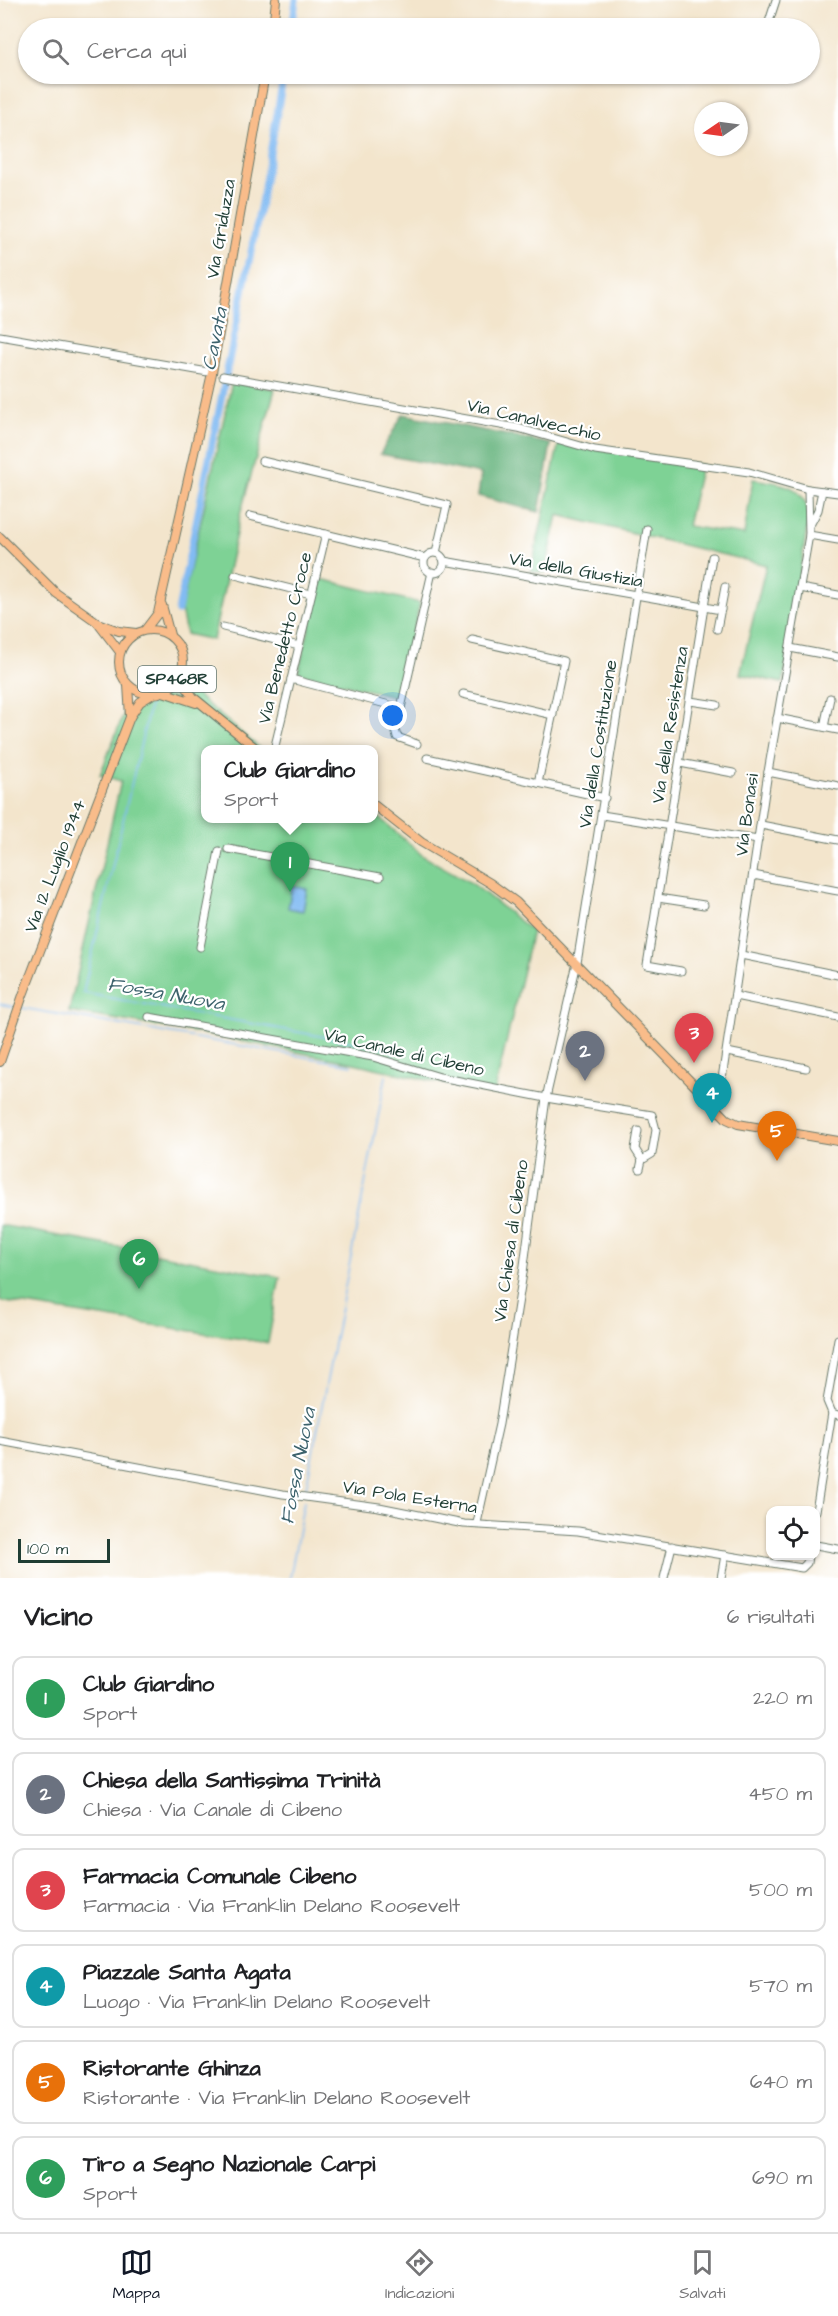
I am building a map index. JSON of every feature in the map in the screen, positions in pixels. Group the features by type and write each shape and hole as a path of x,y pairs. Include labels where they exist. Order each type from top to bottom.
{"main road":[{"path":"274,18 276,0"},
{"name":"Via Griduzza","path":"141,632 158,613 161,602 212,373 264,84"},
{"name":"SP468R","path":"0,537 56,593 97,622 119,631 154,630 170,636 180,650 182,667 176,682 163,692 153,694 140,692 128,684 120,669 120,652 130,638 141,632"},
{"name":"Via Griduzza","path":"161,602 170,636"},
{"name":"SP468R","path":"97,622 120,652"},
{"path":"182,667 187,688 203,706 252,745"},
{"path":"128,684 130,717"},
{"path":"163,692 178,695 203,706"},
{"path":"130,717 140,702 153,694"},
{"name":"Via 12 Luglio 1944","path":"0,1062 22,998 130,717"},
{"path":"378,808 421,842 503,892 536,920 717,1112 738,1124 838,1141"}],"street":[{"path":"770,18 776,0"},
{"path":"0,336 208,372"},
{"name":"Via Canalvecchio","path":"227,377 518,428 595,450 749,472 808,489 838,493"},
{"path":"262,462 447,505 436,553"},
{"name":"Via Bonasi","path":"717,1112 768,772 811,523 808,489"},
{"name":"Via Bonasi","path":"811,523 818,510 822,491"},
{"path":"250,516 425,558 436,553"},
{"name":"Via della Costituzione","path":"577,963 648,529"},
{"name":"Via Benedetto Croce","path":"274,745 326,534"},
{"path":"809,536 838,540"},
{"path":"432,572 442,568 444,561 436,553"},
{"name":"Via della Resistenza","path":"681,971 647,965 712,557"},
{"path":"425,558 425,567 432,572"},
{"name":"Via della Giustizia","path":"444,561 636,597 721,610"},
{"path":"417,744 397,737 395,729 432,572"},
{"path":"235,575 311,594"},
{"path":"717,629 725,587"},
{"path":"800,588 838,595"},
{"path":"223,627 298,646"},
{"path":"472,640 564,661 538,783"},
{"path":"790,648 838,657"},
{"path":"291,679 401,708"},
{"path":"463,694 553,715"},
{"path":"824,727 830,698"},
{"path":"690,701 717,705"},
{"path":"777,718 838,730"},
{"path":"427,758 605,798"},
{"path":"680,764 733,773"},
{"path":"768,772 838,786"},
{"path":"602,815 758,840"},
{"path":"761,825 838,840"},
{"path":"228,849 380,877"},
{"path":"200,947 219,851"},
{"path":"753,875 838,891"},
{"path":"658,898 704,905"},
{"path":"741,955 838,975"},
{"name":"Via Chiesa di Cibeno","path":"477,1523 502,1401 546,1098 577,963"},
{"path":"735,996 838,1017"},
{"name":"Via Canale di Cibeno","path":"149,1017 373,1057 440,1077 546,1098 652,1115 656,1130 652,1154 642,1160"},
{"path":"727,1052 806,1068"},
{"path":"638,1131 635,1149 642,1160 640,1169"},
{"path":"817,1506 835,1414 827,1401 838,1339"},
{"name":"Via Pola Esterna","path":"0,1441 464,1524 578,1531 802,1568 807,1560"},
{"path":"664,1578 672,1546"},
{"path":"820,1546 838,1550"},
{"path":"721,1578 725,1555"}],"green space":[{"path":"232,382 275,389 240,515 213,640 186,634 181,610"},
{"path":"403,414 551,444 539,512 478,496 481,474 380,454"},
{"path":"559,442 701,465 687,526 744,535 753,479 789,486 796,490 806,504 809,514 783,683 740,674 766,565 558,515 545,573 531,571"},
{"path":"321,579 420,603 397,697 298,673"},
{"path":"189,689 256,745 201,745 201,823 378,823 378,817 423,856 473,884 532,931 494,1095 349,1062 194,1032 69,1012 121,781 100,775 126,708 164,696 177,698"},
{"path":"0,1225 280,1277 268,1343 0,1301"}],"water":[{"path":"292,886 307,889 303,911 288,908"}],"waterway":[{"name":"Cavata","path":"293,18 296,0"},
{"name":"Cavata","path":"178,611 262,198 282,84"},
{"name":"Fossa Nuova","path":"151,700 83,993 386,1048 393,1050 393,1055"},
{"path":"0,1004 14,1007"},
{"path":"22,1008 352,1065"},
{"name":"Fossa Nuova","path":"305,1493 386,1076"},
{"name":"Fossa Nuova","path":"290,1578 304,1501"}],"place":[{"name":"Club Giardino","path":"290,892"},
{"name":"Farmacia Comunale Cibeno","path":"694,1063"},
{"name":"Chiesa della Santissima Trinità","path":"585,1081"},
{"name":"Piazzale Santa Agata","path":"712,1123"},
{"name":"Ristorante Ghinza","path":"777,1161"},
{"name":"Tiro a Segno Nazionale Carpi","path":"139,1289"}]}
